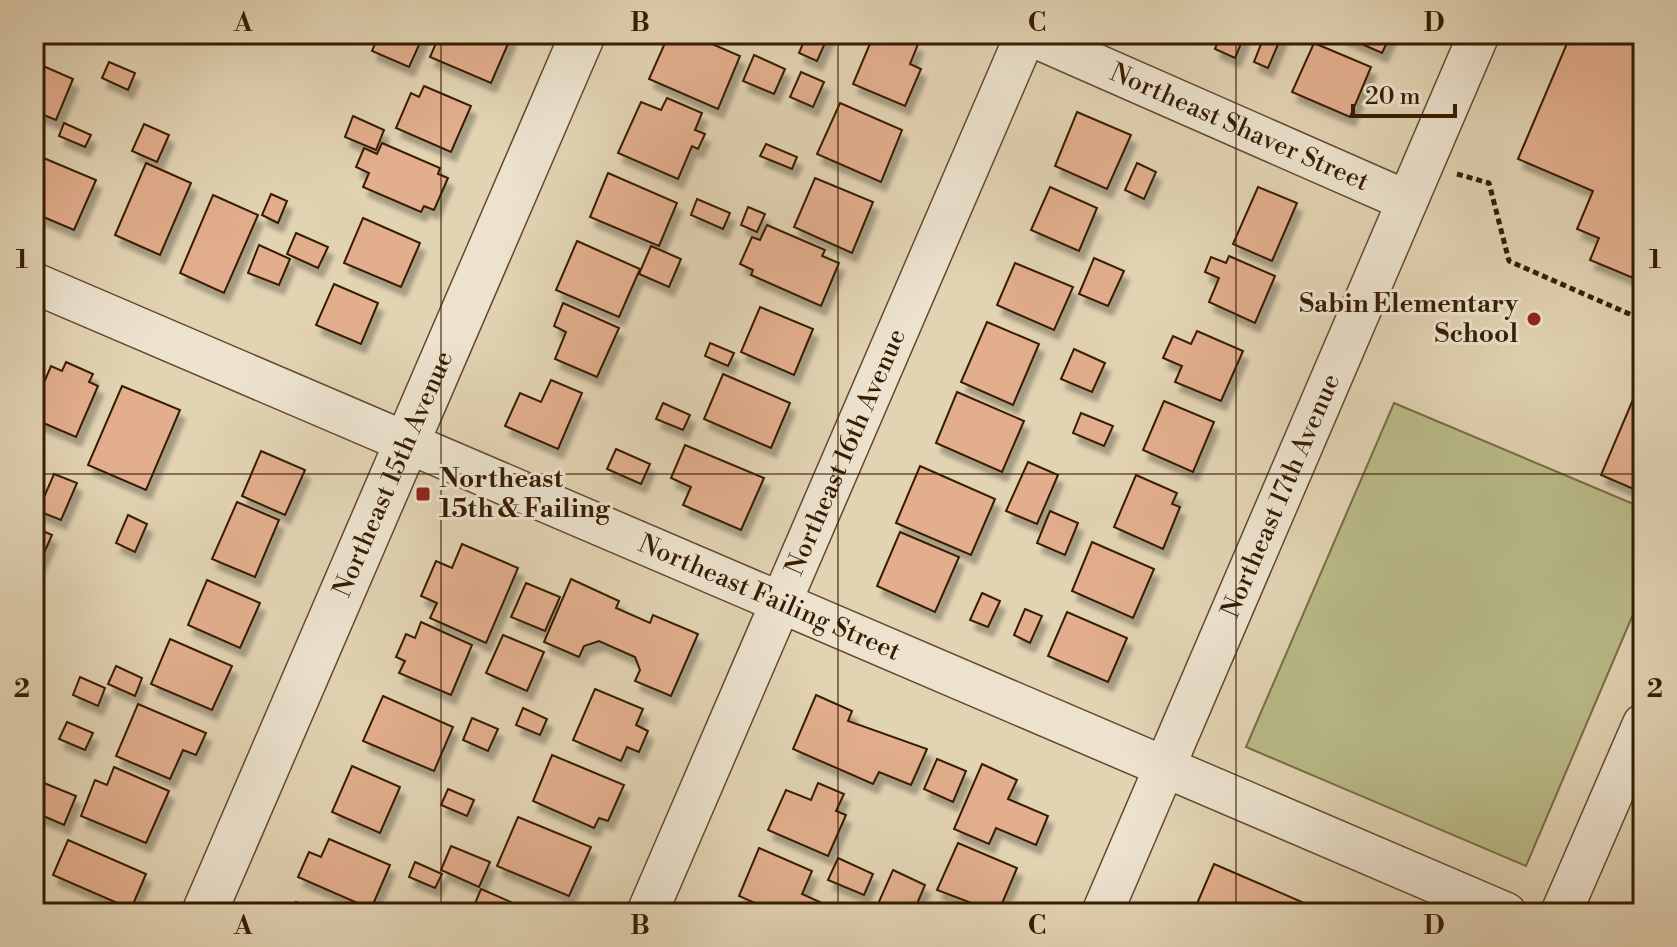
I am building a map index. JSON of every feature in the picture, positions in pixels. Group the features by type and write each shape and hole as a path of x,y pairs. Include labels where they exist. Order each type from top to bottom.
{"street":[{"name":"Northeast 15th Avenue","path":"204,913 583,34"},
{"name":"Northeast Shaver Street","path":"1026,34 1407,201"},
{"name":"Northeast 16th Avenue","path":"647,913 1026,34"},
{"name":"Northeast 17th Avenue","path":"1102,913 1479,34"},
{"name":"Northeast Failing Street","path":"34,283 406,445 1506,913"},
{"path":"1561,913 1643,724"}],"path":[{"path":"1422,163 1489,183 1509,261 1643,320"}],"green space":[{"path":"1394,403 1643,508 1643,591 1526,866 1246,747"}],"building":[{"path":"379,34 424,34 409,67 372,51"},
{"path":"440,34 504,34 511,37 491,83 430,57"},
{"path":"669,34 689,34 740,56 718,109 649,79"},
{"path":"807,34 829,34 817,61 799,53"},
{"path":"874,34 893,34 918,44 910,64 921,69 905,106 853,84"},
{"path":"1221,34 1245,34 1235,58 1215,49"},
{"path":"1265,34 1282,35 1268,68 1254,62"},
{"path":"1339,34 1391,34 1382,53"},
{"path":"1571,34 1643,34 1643,282 1590,260 1599,238 1577,229 1593,191 1518,159"},
{"path":"1314,43 1371,67 1350,117 1292,92"},
{"path":"754,55 785,69 774,94 743,81"},
{"path":"34,62 73,79 56,120 34,111"},
{"path":"109,62 135,73 128,90 102,78"},
{"path":"801,72 824,82 813,107 790,97"},
{"path":"424,86 471,106 451,152 396,128 411,93 419,97"},
{"path":"667,98 702,113 695,130 705,134 698,149 692,146 678,179 618,153 641,102 661,110"},
{"path":"840,103 902,130 881,182 817,154"},
{"path":"1077,112 1131,135 1107,189 1055,166"},
{"path":"353,116 384,130 376,150 345,137"},
{"path":"64,123 91,135 85,147 59,136"},
{"path":"144,124 169,135 157,162 132,151"},
{"path":"382,143 440,168 438,174 448,178 434,210 424,206 421,212 363,187 369,173 356,167 364,148 377,154"},
{"path":"766,144 797,157 792,169 760,156"},
{"path":"34,154 96,180 74,230 34,213"},
{"path":"146,163 191,183 160,255 115,235"},
{"path":"1137,163 1156,172 1144,199 1125,190"},
{"path":"608,173 677,203 659,246 590,217"},
{"path":"815,178 873,202 852,253 794,227"},
{"path":"1050,187 1097,208 1079,251 1031,230"},
{"path":"1258,187 1297,203 1272,261 1233,244"},
{"path":"271,194 287,201 278,223 262,215"},
{"path":"213,195 258,215 224,293 180,273"},
{"path":"697,199 730,213 723,229 691,215"},
{"path":"748,207 765,214 757,232 741,225"},
{"path":"363,218 420,243 401,287 344,263"},
{"path":"767,225 825,250 822,256 839,263 821,306 751,275 753,270 740,264 752,237 760,240"},
{"path":"296,233 328,247 318,268 287,254"},
{"path":"577,241 640,269 619,317 556,290"},
{"path":"259,245 290,259 279,285 248,273"},
{"path":"651,246 681,259 669,287 639,274"},
{"path":"1229,256 1275,276 1255,323 1209,302 1219,278 1205,272 1211,257 1226,263"},
{"path":"1094,258 1124,271 1108,306 1079,294"},
{"path":"1015,263 1073,287 1054,330 997,305"},
{"path":"334,284 378,303 361,344 316,325"},
{"path":"563,303 619,328 597,377 555,359 566,332 554,326"},
{"path":"760,307 813,329 794,375 741,352"},
{"path":"987,322 1039,344 1013,405 961,382"},
{"path":"1197,331 1243,351 1221,401 1175,382 1182,366 1163,358 1173,336 1191,344"},
{"path":"710,343 734,353 728,366 705,356"},
{"path":"1074,349 1105,363 1092,392 1061,379"},
{"path":"66,362 93,374 89,382 98,386 76,437 34,419 34,406 51,366 62,371"},
{"path":"723,374 790,403 771,448 704,419"},
{"path":"1643,376 1643,493 1601,475"},
{"path":"551,380 582,393 558,449 505,426 520,393 541,402"},
{"path":"122,386 180,410 146,490 88,465"},
{"path":"957,392 1024,421 1002,472 936,443"},
{"path":"1164,401 1214,422 1193,472 1143,450"},
{"path":"663,403 690,415 683,430 656,419"},
{"path":"1081,413 1113,426 1104,446 1073,433"},
{"path":"685,445 764,478 741,530 683,505 691,487 671,478"},
{"path":"616,449 650,464 641,484 607,469"},
{"path":"261,451 305,470 285,515 242,496"},
{"path":"1028,462 1058,475 1037,524 1006,511"},
{"path":"920,466 995,499 971,555 896,523"},
{"path":"54,474 77,483 61,520 38,511"},
{"path":"1136,475 1177,493 1172,504 1180,507 1163,549 1114,527"},
{"path":"237,502 279,520 255,577 212,559"},
{"path":"1050,511 1078,523 1065,555 1037,543"},
{"path":"128,515 147,524 135,552 116,543"},
{"path":"34,527 52,535 36,571 34,570"},
{"path":"900,532 959,557 935,612 877,586"},
{"path":"1092,542 1154,569 1133,618 1072,591"},
{"path":"462,544 518,568 486,643 430,618 437,603 421,596 436,561 452,568"},
{"path":"571,579 619,601 616,608 650,623 653,615 698,634 671,696 635,681 640,670 635,657 599,641 584,646 579,657 544,642"},
{"path":"207,580 260,603 240,648 188,625"},
{"path":"526,583 560,597 545,631 511,617"},
{"path":"982,593 1000,601 988,627 970,620"},
{"path":"1025,609 1042,616 1030,643 1014,635"},
{"path":"1067,612 1127,638 1108,682 1048,656"},
{"path":"421,622 472,645 451,695 399,673 405,661 396,657 406,634 415,638"},
{"path":"503,635 544,652 527,691 486,673"},
{"path":"170,639 232,666 212,710 151,684"},
{"path":"116,666 142,678 135,696 108,684"},
{"path":"80,677 105,688 98,706 73,695"},
{"path":"595,689 643,709 636,725 648,731 639,752 627,747 621,761 573,740"},
{"path":"816,695 852,711 848,721 927,749 911,785 879,772 873,784 793,749"},
{"path":"383,696 453,727 434,771 363,741"},
{"path":"138,704 206,733 196,755 183,750 170,779 116,756"},
{"path":"523,708 547,719 540,735 516,725"},
{"path":"472,718 498,729 488,751 463,740"},
{"path":"67,722 93,733 85,750 59,739"},
{"path":"552,755 624,785 608,821 599,818 594,828 533,801"},
{"path":"937,759 966,771 953,802 924,789"},
{"path":"982,764 1017,780 1008,799 1048,816 1036,845 996,828 989,844 954,829"},
{"path":"352,766 400,787 380,833 332,812"},
{"path":"114,767 169,791 146,843 81,816 95,780 107,785"},
{"path":"44,783 76,796 64,825 34,812"},
{"path":"818,783 844,794 836,811 846,815 828,856 768,830 786,790 811,800"},
{"path":"448,789 474,800 467,816 441,805"},
{"path":"518,817 591,847 569,896 497,866"},
{"path":"329,839 390,865 371,909 298,877 309,852 321,857"},
{"path":"68,840 146,874 131,909 53,875"},
{"path":"958,843 1017,868 998,913 937,890"},
{"path":"451,846 490,862 479,887 441,870"},
{"path":"759,848 812,871 802,894 822,903 818,913 778,913 739,896"},
{"path":"838,858 873,874 864,895 828,880"},
{"path":"415,862 442,874 435,888 409,877"},
{"path":"1214,864 1302,902 1298,913 1193,913"},
{"path":"893,870 925,885 913,913 874,913"},
{"path":"481,889 536,913 471,913"},
{"path":"296,902 322,913 291,913"}],"place":[{"name":"Sabin Elementary School","path":"1534,319"},
{"name":"Northeast 15th & Failing","path":"423,494"}]}
